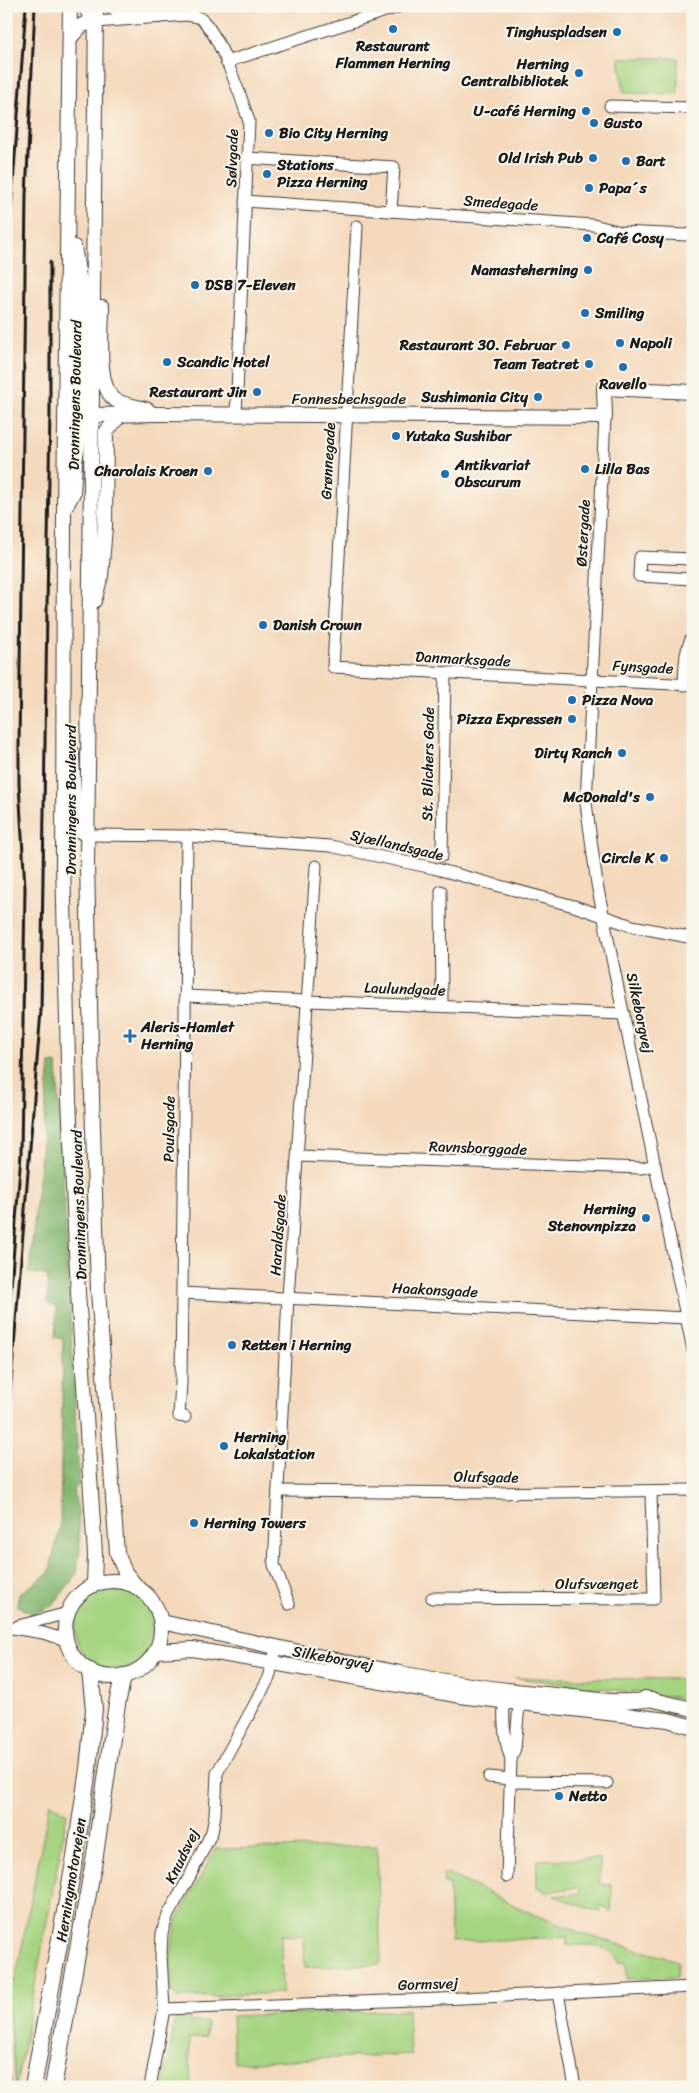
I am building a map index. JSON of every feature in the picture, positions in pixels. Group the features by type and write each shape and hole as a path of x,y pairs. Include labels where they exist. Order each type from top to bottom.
{"highway":[{"name":"Herningmotorvejen","path":"33,2087 75,1857 88,1769 94,1709 90,1671"},
{"name":"Herningmotorvejen","path":"53,2087 95,1855 117,1704 123,1676"}],"main road":[{"name":"Dronningens Boulevard","path":"70,6 62,718 63,864 70,1118 78,1293 95,1554 94,1584"},
{"path":"85,6 90,16 96,22"},
{"name":"Dronningens Boulevard","path":"96,6 87,835 92,1097 99,1300 117,1553 125,1572 137,1587"},
{"path":"112,6 120,12 146,12 158,16"},
{"path":"70,38 82,25 96,22"},
{"path":"64,510 73,493 80,429 92,415 79,407 80,282 68,212"},
{"path":"93,264 102,289 103,373 105,388 113,398 122,403 137,406 158,414"},
{"name":"Østergade","path":"605,417 604,388 693,392"},
{"path":"88,621 101,576 105,528 106,432 121,414"},
{"name":"Fonnesbechsgade","path":"92,415 494,415 605,417"},
{"path":"62,718 72,755 74,817 78,830 87,835"},
{"path":"63,864 73,843 87,835"},
{"path":"108,1581 123,1582 137,1587 153,1602 161,1622 161,1632 156,1651 146,1664 131,1674 100,1676 90,1671 75,1658 66,1640 65,1627 68,1613 74,1601 83,1591 94,1584 108,1581"},
{"name":"Silkeborgvej","path":"161,1622 320,1658 410,1674 505,1696"},
{"name":"Silkeborgvej","path":"156,1651 193,1649 274,1664 668,1720 693,1727"},
{"name":"Silkeborgvej","path":"410,1674 443,1674 652,1699 693,1709"},
{"name":"Silkeborgvej","path":"520,1698 633,1702 652,1699"}],"street":[{"path":"226,62 401,6"},
{"name":"Sølvgade","path":"96,22 186,15 200,12 226,62 249,122 236,415"},
{"path":"610,106 693,108"},
{"path":"246,158 394,167 391,211"},
{"name":"Smedegade","path":"245,201 593,225 631,232 686,235 693,233"},
{"name":"Grønnegade","path":"332,667 357,226"},
{"name":"Østergade","path":"591,680 605,417"},
{"path":"693,559 640,557 639,576 693,579"},
{"path":"689,685 686,653 687,645 693,635"},
{"name":"Danmarksgade","path":"332,667 591,680"},
{"name":"St. Blichers Gade","path":"442,856 445,673"},
{"name":"Fynsgade","path":"591,680 689,685"},
{"name":"Silkeborgvej","path":"591,680 586,803 596,874 693,1350"},
{"name":"Sjællandsgade","path":"87,835 186,836 330,846 432,868 550,899 632,926 693,938"},
{"name":"Poulsgade","path":"185,1417 179,1416 181,1382 186,836"},
{"name":"Haraldsgade","path":"289,1604 274,1565 288,1298 299,1156 316,866"},
{"path":"441,891 442,1006"},
{"name":"Laulundgade","path":"185,996 624,1014"},
{"name":"Ravnsborggade","path":"299,1156 642,1168 655,1165"},
{"name":"Haakonsgade","path":"182,1293 686,1318"},
{"name":"Olufsgade","path":"278,1491 492,1493 693,1490"},
{"name":"Olufsvænget","path":"432,1598 654,1599 651,1492"},
{"path":"10,1627 68,1613"},
{"path":"10,1627 66,1640"},
{"name":"Knudsvej","path":"150,2087 164,2009 161,1955 162,1933 168,1915 212,1832 215,1815 217,1773 257,1700 274,1664 276,1648"},
{"path":"505,1696 508,1750 511,1759 507,1877"},
{"path":"511,1759 516,1748 520,1698"},
{"path":"489,1777 510,1781 607,1783"},
{"name":"Gormsvej","path":"164,2009 693,1987"},
{"path":"558,1993 575,2087"}],"green space":[{"path":"619,58 678,58 678,94 624,93"},
{"path":"57,1063 79,1484 73,1490 78,1510 80,1550 77,1574 52,1606 33,1614 17,1606 19,1594 49,1573 60,1528 63,1339 55,1337 57,1308 47,1303 48,1276 29,1273 50,1064"},
{"path":"107,1589 123,1589 144,1600 155,1621 155,1637 144,1658 123,1669 107,1669 93,1663 81,1651 75,1637 75,1621 81,1607 93,1595"},
{"path":"514,1678 693,1679 693,1703 674,1697"},
{"path":"50,1802 67,1814 16,2087 6,1989 6,1956 9,1978 15,1982"},
{"path":"377,1846 381,1964 305,1967 304,1936 281,1935 282,1993 177,1998 172,1993 170,1956 177,1921 215,1849"},
{"path":"600,1859 600,1884 612,1885 611,1911 601,1907 599,1912 554,1896 580,1893 580,1887 545,1892 537,1887 537,1860"},
{"path":"443,1874 448,1874 535,1915 587,1935 678,1961 677,1977 627,1979 627,1965 623,1962 619,1963 610,1951 590,1945 567,1946 567,1937 451,1942 449,1883 444,1883"},
{"path":"408,2010 410,2052 412,2054 234,2063 232,2016"},
{"path":"190,2017 190,2022 207,2022 206,2037 189,2038 191,2087 163,2087 175,2021 178,2018"}],"railway":[{"path":"6,279 26,6"},
{"path":"6,1354 21,1154 25,888 19,784 19,747 26,195 35,6"},
{"path":"6,1445 41,1011 50,409 50,262"},
{"path":"6,2054 10,2087"}],"place":[{"name":"Restaurant Flammen Herning","path":"393,29"},
{"name":"Tinghuspladsen","path":"617,32"},
{"name":"Herning Centralbibliotek","path":"579,73"},
{"name":"U-café Herning","path":"586,111"},
{"name":"Gusto","path":"594,123"},
{"name":"Bio City Herning","path":"269,133"},
{"name":"Old Irish Pub","path":"593,158"},
{"name":"Bart","path":"626,161"},
{"name":"Stations Pizza Herning","path":"267,174"},
{"name":"Papa´s","path":"589,188"},
{"name":"Café Cosy","path":"587,238"},
{"name":"Namasteherning","path":"588,270"},
{"name":"DSB 7-Eleven","path":"195,285"},
{"name":"Smiling","path":"585,313"},
{"name":"Napoli","path":"620,343"},
{"name":"Restaurant 30. Februar","path":"566,345"},
{"name":"Scandic Hotel","path":"167,362"},
{"name":"Team Teatret","path":"589,364"},
{"name":"Ravello","path":"623,367"},
{"name":"Restaurant Jin","path":"257,392"},
{"name":"Sushimania City","path":"538,397"},
{"name":"Yutaka Sushibar","path":"396,436"},
{"name":"Lilla Bas","path":"585,469"},
{"name":"Charolais Kroen","path":"208,471"},
{"name":"Antikvariat Obscurum","path":"445,474"},
{"name":"Danish Crown","path":"263,625"},
{"name":"Pizza Nova","path":"572,700"},
{"name":"Pizza Expressen","path":"572,719"},
{"name":"Dirty Ranch","path":"622,753"},
{"name":"McDonald's","path":"650,797"},
{"name":"Circle K","path":"664,858"},
{"name":"Aleris-Hamlet Herning","path":"130,1036"},
{"name":"Herning Stenovnpizza","path":"646,1218"},
{"name":"Retten i Herning","path":"232,1345"},
{"name":"Herning Lokalstation","path":"224,1446"},
{"name":"Herning Towers","path":"194,1523"},
{"name":"Netto","path":"559,1796"}]}
